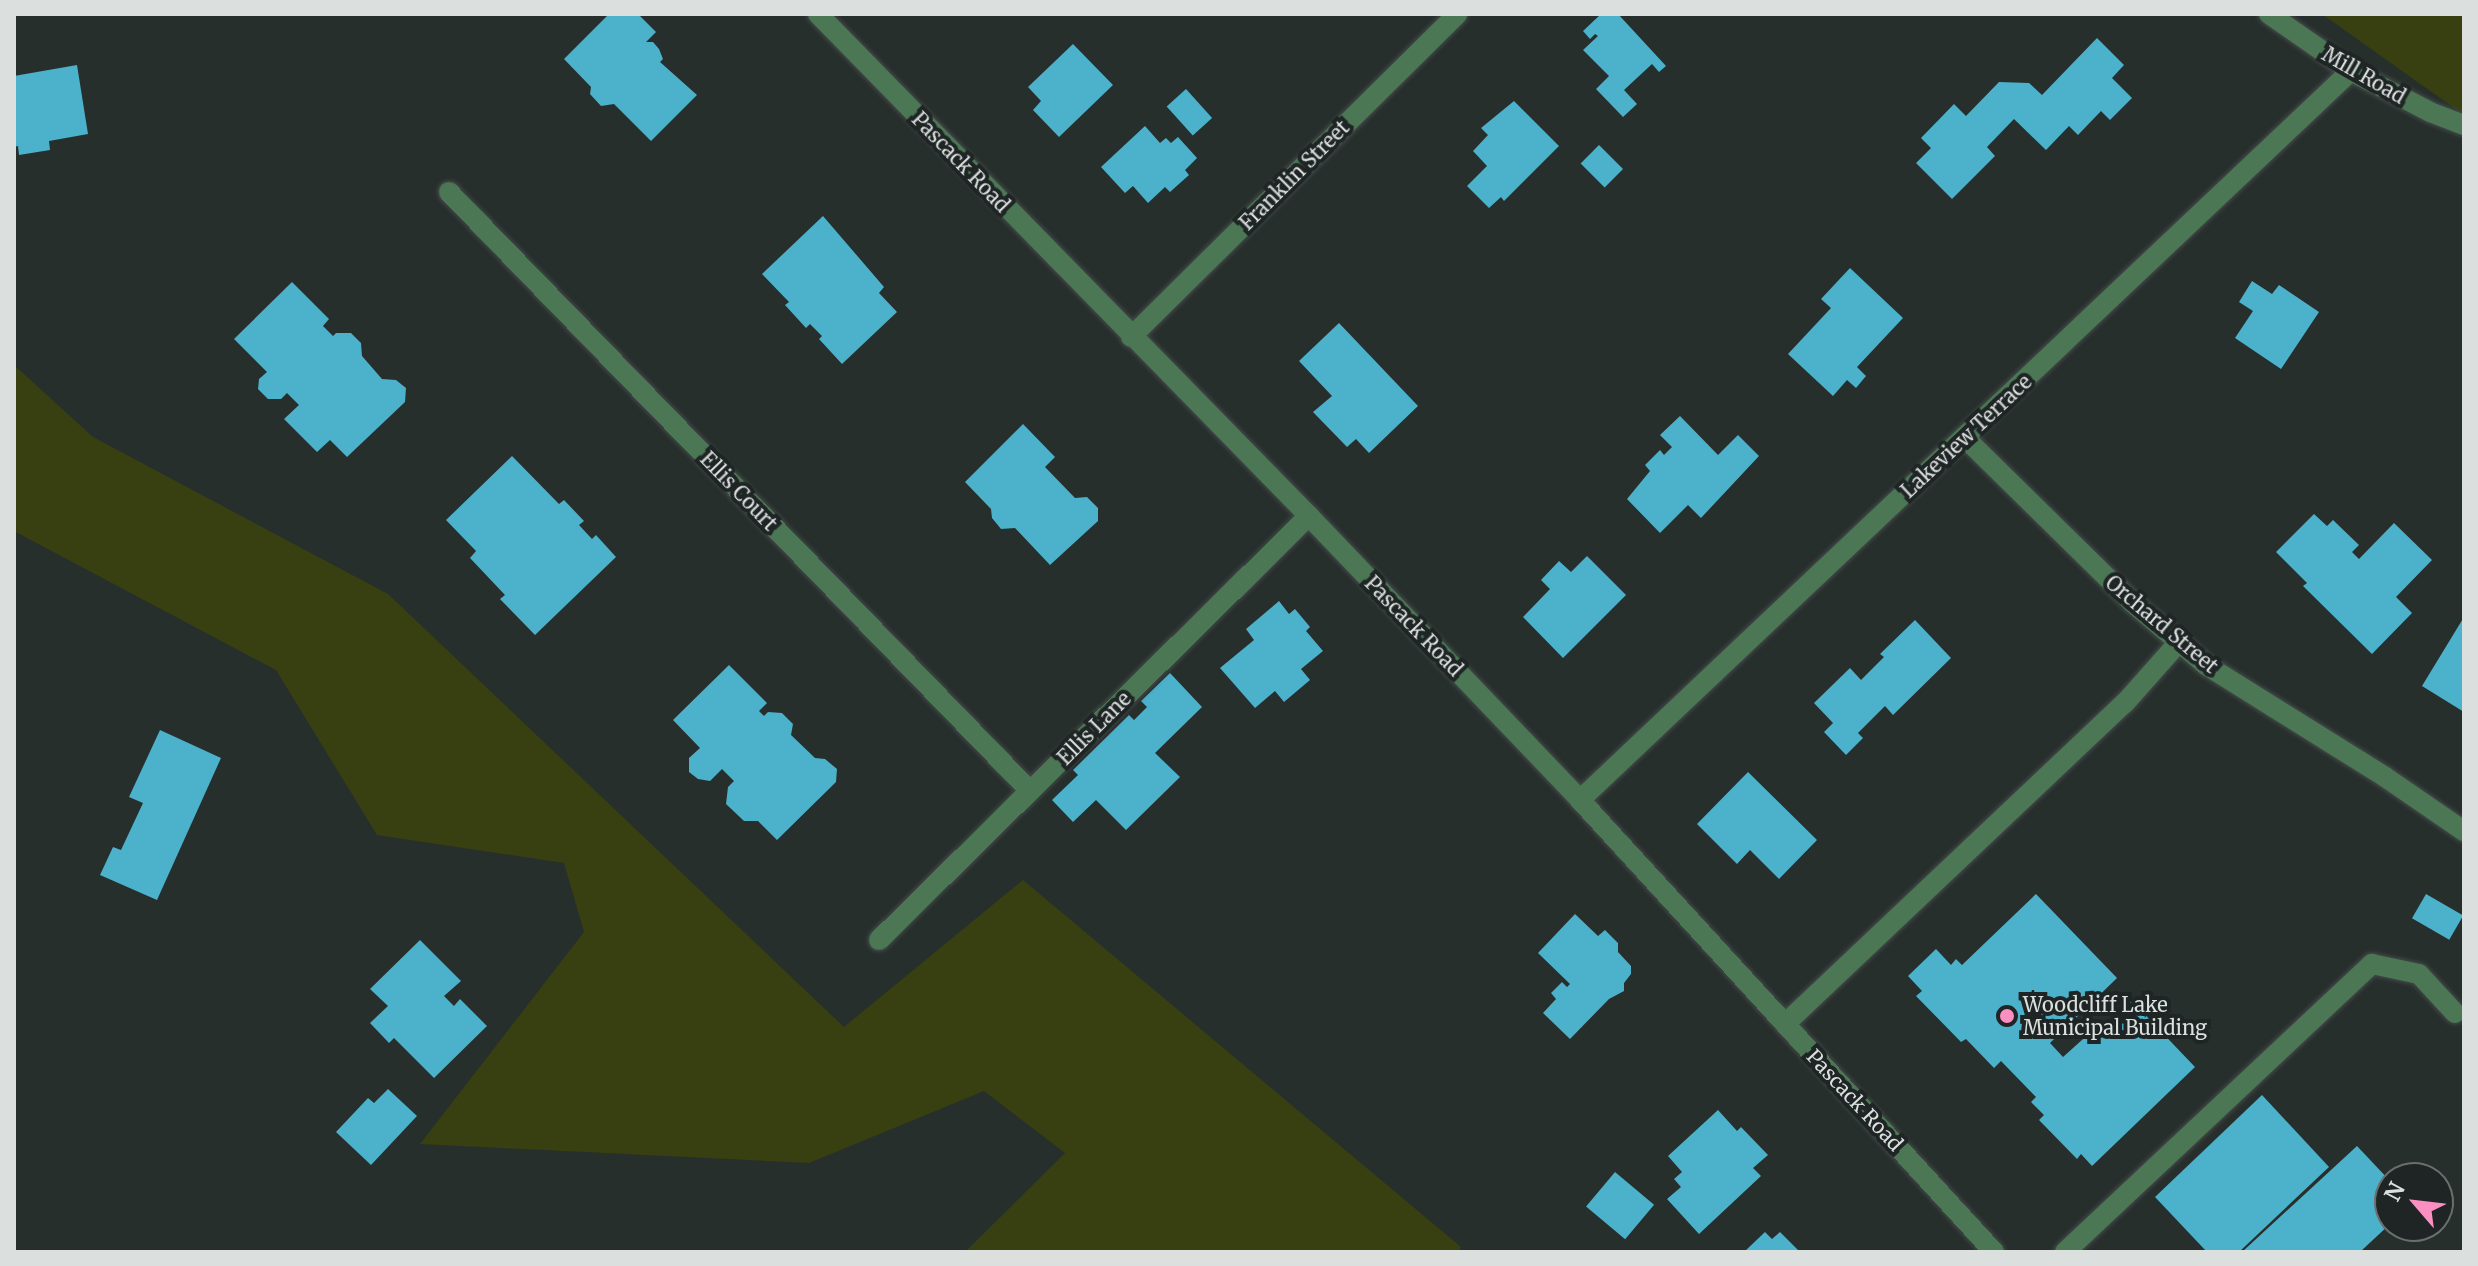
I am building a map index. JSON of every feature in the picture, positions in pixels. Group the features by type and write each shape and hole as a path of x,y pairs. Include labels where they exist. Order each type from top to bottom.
{"street":[{"name":"Pascack Road","path":"818,14 1309,516 1580,800 1994,1252"},
{"name":"Franklin Street","path":"1131,337 1457,14"},
{"name":"Mill Road","path":"2269,14 2351,71 2430,112 2464,125"},
{"name":"Lakeview Terrace","path":"1580,800 2351,71"},
{"name":"Ellis Court","path":"449,192 1030,791"},
{"name":"Orchard Street","path":"1965,438 2133,603 2206,665 2385,777 2464,831"},
{"name":"Ellis Lane","path":"879,940 1309,516"},
{"path":"1785,1024 2125,703 2179,642"},
{"path":"2065,1252 2372,964 2419,974 2455,1013"}],"green space":[{"path":"2322,14 2464,14 2464,105 2461,113"},
{"path":"14,365 93,437 388,594 844,1027 1023,880 1461,1247 1458,1252 965,1252 1065,1153 984,1091 809,1163 420,1144 584,932 564,863 377,835 276,670 14,531"}],"building":[{"path":"609,14 638,14 656,32 646,42 653,42 659,49 663,59 660,62 697,95 651,141 614,104 601,106 590,94 591,87 564,59"},
{"path":"1601,14 1618,14 1666,66 1659,72 1652,64 1624,90 1637,104 1623,117 1596,89 1609,76 1583,50 1598,36 1595,34 1590,39 1583,31"},
{"path":"2097,38 2124,65 2112,78 2132,98 2110,120 2101,111 2078,135 2069,126 2046,150 2014,119 1987,147 1995,156 1952,199 1916,163 1931,148 1921,138 1954,104 1966,116 1999,82 2029,83 2042,95"},
{"path":"1073,44 1113,85 1059,137 1033,110 1041,101 1028,87"},
{"path":"77,65 88,134 49,141 50,150 19,155 18,146 14,147 14,76"},
{"path":"1186,89 1212,118 1193,135 1167,106"},
{"path":"1514,101 1559,146 1504,201 1501,197 1489,208 1467,186 1487,166 1473,151 1488,135 1481,128"},
{"path":"1145,126 1160,143 1166,138 1171,143 1178,137 1197,158 1185,170 1189,175 1170,192 1165,187 1148,203 1133,186 1125,193 1101,167"},
{"path":"1599,145 1623,169 1605,187 1581,163"},
{"path":"823,216 884,287 879,293 897,312 842,364 819,339 822,336 810,324 806,328 785,305 789,302 762,274"},
{"path":"1850,268 1903,318 1857,367 1866,376 1856,388 1847,380 1833,396 1788,354 1831,308 1821,299"},
{"path":"2252,281 2272,294 2279,285 2319,312 2281,369 2235,338 2253,311 2239,302"},
{"path":"292,282 329,319 323,326 333,336 336,333 351,333 361,343 362,356 382,379 396,380 406,388 405,402 347,457 330,440 317,452 284,419 299,405 287,393 281,399 268,399 258,389 259,379 267,372 234,339"},
{"path":"1339,323 1418,406 1369,453 1356,439 1347,447 1313,412 1332,396 1299,361"},
{"path":"1680,416 1718,455 1738,435 1759,456 1701,518 1688,505 1660,533 1627,499 1650,471 1645,465 1660,450 1664,455 1672,447 1660,435"},
{"path":"1023,424 1055,457 1045,467 1075,498 1087,497 1098,508 1098,521 1050,565 1015,528 1001,529 992,518 991,509 965,482"},
{"path":"512,456 559,504 564,500 584,521 579,525 592,539 596,535 616,557 535,635 500,599 505,595 470,558 476,551 446,520"},
{"path":"2314,514 2327,526 2333,520 2359,545 2352,552 2359,559 2394,523 2432,560 2396,597 2412,613 2372,654 2303,586 2307,583 2276,552"},
{"path":"1587,556 1626,595 1563,658 1523,617 1550,589 1541,580 1559,561 1571,572"},
{"path":"1279,601 1289,614 1295,609 1310,627 1306,631 1323,651 1301,669 1310,680 1284,702 1275,691 1255,708 1220,668 1254,640 1246,629"},
{"path":"2464,617 2464,712 2422,686"},
{"path":"1915,620 1951,658 1893,715 1885,706 1858,733 1863,738 1846,755 1824,732 1833,723 1814,703 1850,668 1861,680 1884,657 1880,654"},
{"path":"729,665 767,703 759,711 764,716 768,712 782,713 793,724 791,735 815,758 825,759 837,769 836,782 777,840 758,821 744,821 726,804 728,787 734,781 722,769 710,781 698,779 689,772 689,758 700,748 673,720"},
{"path":"1170,673 1202,707 1155,753 1180,777 1126,830 1096,800 1073,822 1052,800 1078,775 1073,770 1129,715 1134,720 1147,707 1141,701"},
{"path":"160,730 221,758 157,900 100,875 113,847 121,850 143,803 129,797"},
{"path":"1748,772 1817,840 1779,879 1750,850 1737,864 1697,824"},
{"name":"Woodcliff Lake Municipal Building","path":"2036,894 2117,978 2050,1043 2063,1057 2092,1031 2096,1036 2132,1001 2195,1067 2092,1166 2081,1154 2077,1159 2039,1120 2044,1115 2031,1102 2036,1097 2001,1061 1994,1068 1966,1039 1961,1042 1916,996 1922,991 1908,976 1936,949 1951,965 1956,959 1962,965"},
{"path":"2426,894 2463,916 2449,940 2412,918"},
{"path":"1575,914 1598,936 1605,930 1618,943 1618,952 1631,966 1631,974 1624,983 1624,991 1609,999 1570,1039 1543,1013 1556,999 1551,993 1562,982 1567,987 1570,984 1538,953"},
{"path":"420,940 461,981 444,996 454,1006 460,999 487,1026 434,1078 394,1038 389,1043 370,1023 388,1006 370,989"},
{"path":"388,1089 417,1116 371,1165 336,1132 368,1098 374,1103"},
{"path":"2262,1095 2329,1167 2239,1252 2207,1252 2155,1197"},
{"path":"1718,1110 1737,1131 1741,1127 1768,1155 1753,1168 1761,1176 1699,1234 1667,1199 1681,1187 1674,1179 1682,1172 1668,1156"},
{"path":"2357,1146 2374,1164 2374,1239 2360,1252 2242,1252"},
{"path":"1615,1172 1654,1205 1625,1239 1586,1206"},
{"path":"1765,1232 1772,1239 1780,1232 1800,1252 1744,1252"}],"place":[{"name":"Woodcliff Lake Municipal Building","path":"2007,1016"}]}
